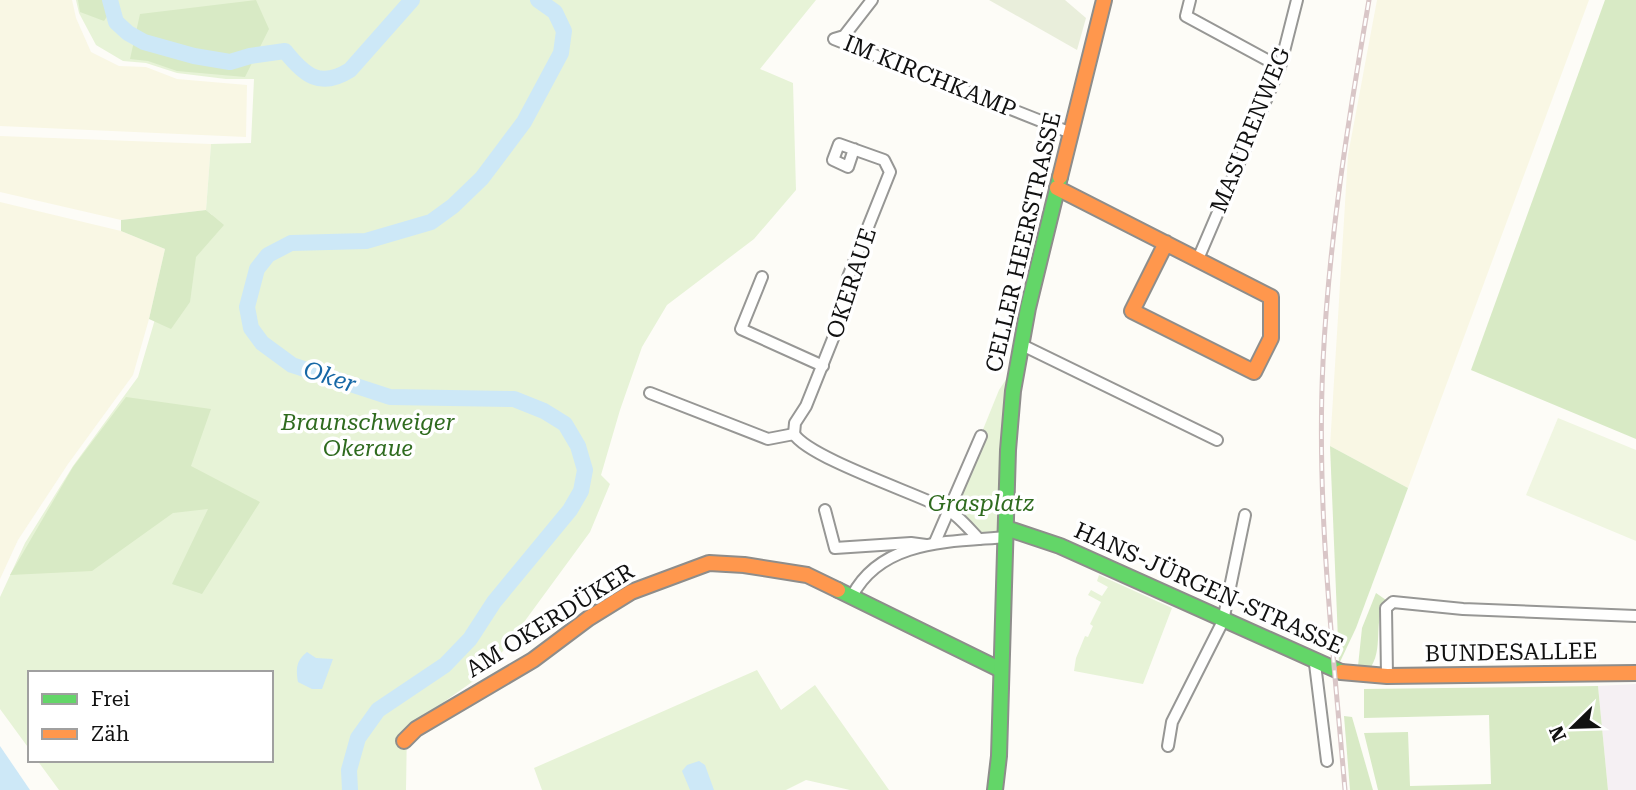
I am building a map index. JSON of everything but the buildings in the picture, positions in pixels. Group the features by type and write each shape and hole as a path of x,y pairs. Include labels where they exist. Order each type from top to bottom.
{"main road":[{"name":"CELLER HEERSTRASSE","path":"995,790 999,756 1009,435 1020,344 1104,0"},
{"path":"1057,188 1198,259 1271,297 1272,338 1254,372 1132,311 1166,243"},
{"name":"HANS-JÜRGEN-STRASSE","path":"1006,532 1055,544 1315,664 1343,673 1387,676"},
{"name":"AM OKERDÜKER","path":"404,741 416,729 533,660 589,618 631,592 709,563 807,575 1001,670"},
{"name":"BUNDESALLEE","path":"1387,676 1636,673"}],"street":[{"name":"IM KIRCHKAMP","path":"872,0 844,36 834,39 1071,133"},
{"path":"1190,0 1186,16 1280,67"},
{"name":"MASURENWEG","path":"1198,259 1280,67 1297,0"},
{"name":"OKERAUE","path":"794,434 795,423 806,406 838,326 848,277 890,172 884,160 855,149"},
{"path":"762,277 741,329 823,366"},
{"path":"1020,344 1217,440"},
{"path":"650,393 768,439 794,434 799,441 828,457 950,511 979,539"},
{"path":"852,596 859,583 878,564 891,556 932,544 950,511 981,436"},
{"path":"825,510 835,548 932,544 979,539 1006,532"},
{"path":"1168,746 1171,722 1223,621 1245,515"},
{"path":"1387,676 1386,608 1393,602 1462,609 1636,616"},
{"path":"1315,664 1327,761"}],"shaded area":[{"path":"0,0 72,0 76,18 91,52 119,66 146,67 177,79 247,85 246,137 0,126"},
{"path":"1377,0 1589,0 1408,488 1330,446 1348,155"},
{"path":"0,136 211,144 206,210 121,220 0,192"},
{"path":"0,202 121,231 165,249 133,375 68,464 18,540 0,579"},
{"path":"1636,684 1636,790 1608,790 1598,686"}],"green space":[{"name":"Braunschweiger Okeraue","path":"76,0 816,0 760,69 793,83 796,190 754,239 667,305 642,347 620,410 601,475 610,484 590,532 489,670 407,728 406,790 59,790 38,762 273,762 273,671 28,671 28,747 0,709 0,597 25,543 73,466 138,377 176,248 212,215 206,210 211,144 251,143 254,79 226,79 177,73 146,63 123,61 96,45 79,13"},
{"path":"78,0 118,0 104,21 80,12"},
{"path":"256,0 269,29 245,77 177,71 148,61 130,59 140,14"},
{"path":"989,0 1065,0 1086,18 1077,50"},
{"path":"1605,0 1636,0 1636,439 1471,370"},
{"path":"206,210 224,225 196,257 190,302 171,329 149,319 165,249 121,231 121,220"},
{"name":"Grasplatz","path":"1017,363 1006,537 979,539 950,511 999,390"},
{"path":"126,397 211,409 191,466 260,502 202,594 172,584 208,509 173,513 92,571 10,575 73,467"},
{"path":"1558,418 1636,450 1636,541 1526,495"},
{"path":"1330,446 1408,488 1356,628 1339,664"},
{"path":"1099,575 1172,608 1143,684 1074,671 1076,658 1085,636 1088,637 1093,626 1090,624 1101,602 1088,595 1091,590 1102,596 1108,587 1097,581"},
{"path":"1376,593 1386,600 1380,617 1374,662 1369,670 1358,666 1362,628"},
{"path":"757,670 781,710 815,685 889,790 850,790 806,780 786,790 542,790 534,768"},
{"path":"1598,686 1608,790 1378,790 1364,733 1408,732 1410,786 1491,784 1489,715 1364,718 1364,689"},
{"path":"1344,716 1352,717 1373,790 1350,790"}],"water":[{"path":"307,652 316,658 333,659 322,689 312,689 298,682 298,665"},
{"path":"0,746 30,790 0,790"},
{"path":"699,761 705,765 714,790 690,790 682,771 687,765"}],"waterway":[{"name":"Oker","path":"110,0 116,22 144,42 194,56 230,62 285,51 306,73 321,79 339,76 350,70 412,0"},
{"name":"Oker","path":"350,790 349,770 358,738 378,710 445,665 470,639 494,602 570,510 581,491 585,470 578,446 565,424 544,411 514,399 390,397 292,365 262,343 251,328 247,307 257,269 268,255 291,243 366,241 431,222 453,206 482,178 524,122 561,53 564,31 555,12 538,0"}],"railway":[{"path":"1345,790 1324,523 1321,416 1326,316 1335,225 1369,0"}],"traffic: fast":[{"path":"995,790 999,756 1008,450 1013,391 1028,308 1060,177"},
{"path":"1006,528 1060,546 1341,672"},
{"path":"838,590 1001,670"}],"traffic: slow":[{"path":"1060,177 1104,0"},
{"path":"1057,188 1271,297 1271,338 1254,372 1132,311 1166,243"},
{"path":"404,741 416,729 533,660 589,618 631,592 709,563 744,565 807,575 838,590"},
{"path":"1341,672 1387,676 1636,673"}]}
